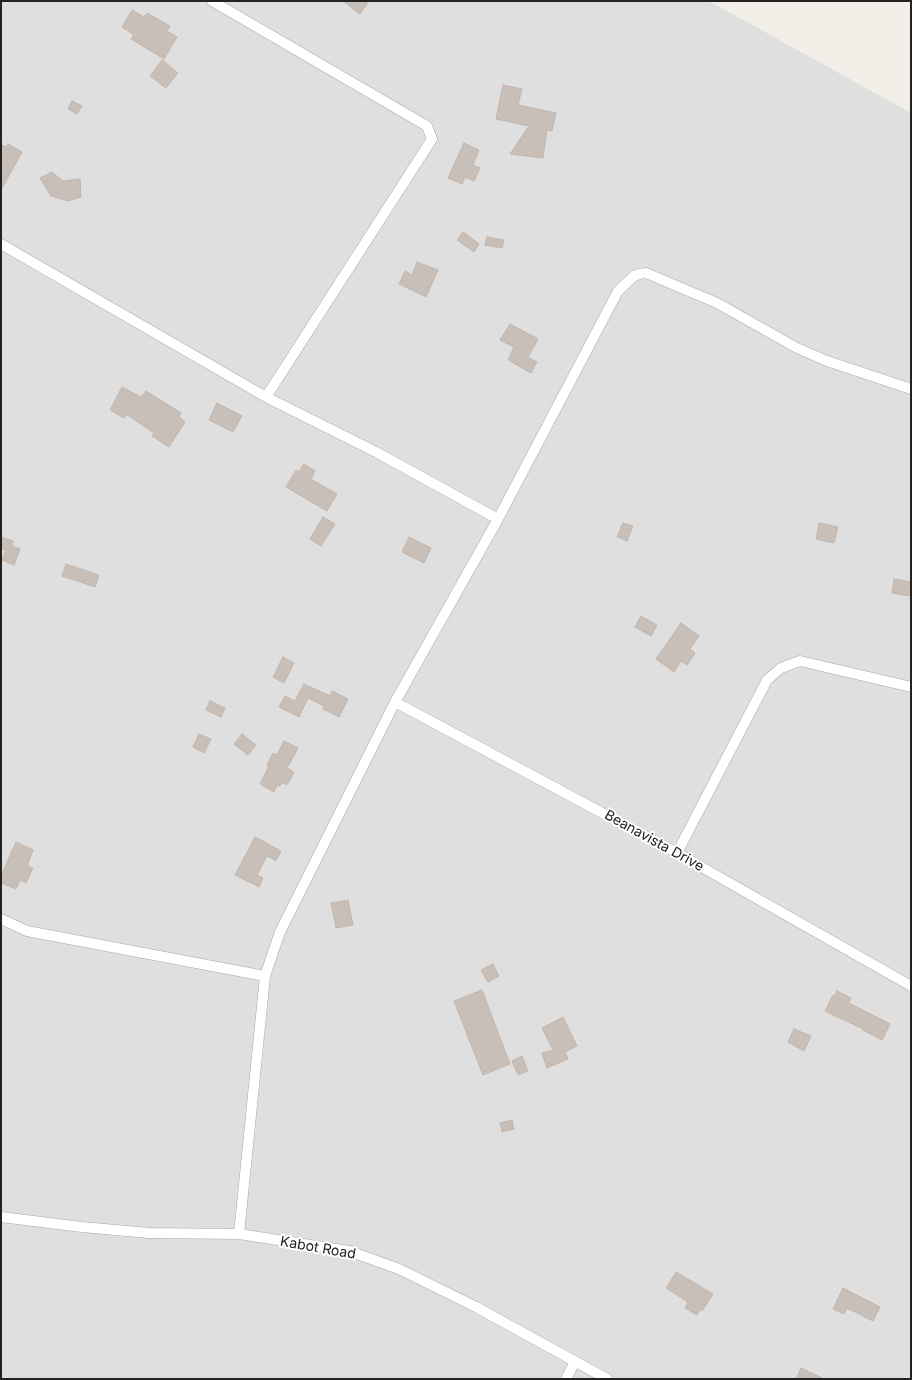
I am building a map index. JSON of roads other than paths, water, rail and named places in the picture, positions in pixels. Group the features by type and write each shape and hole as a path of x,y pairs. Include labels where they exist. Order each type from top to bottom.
{"street":[{"path":"212,1 427,126 432,139 266,397"},
{"path":"1,244 266,397 376,452 498,519"},
{"path":"239,1234 265,976 280,932 395,702 498,519 618,291 634,276 646,273 717,303 797,348 911,389"},
{"path":"677,853 767,680 781,668 800,661 911,688"},
{"name":"Beanavista Drive","path":"395,702 677,853 911,986"},
{"path":"1,918 27,931 265,976"},
{"name":"Kabot Road","path":"1,1217 150,1233 239,1234 349,1251 399,1268 476,1307 607,1379"},
{"path":"566,1379 575,1362"}]}
